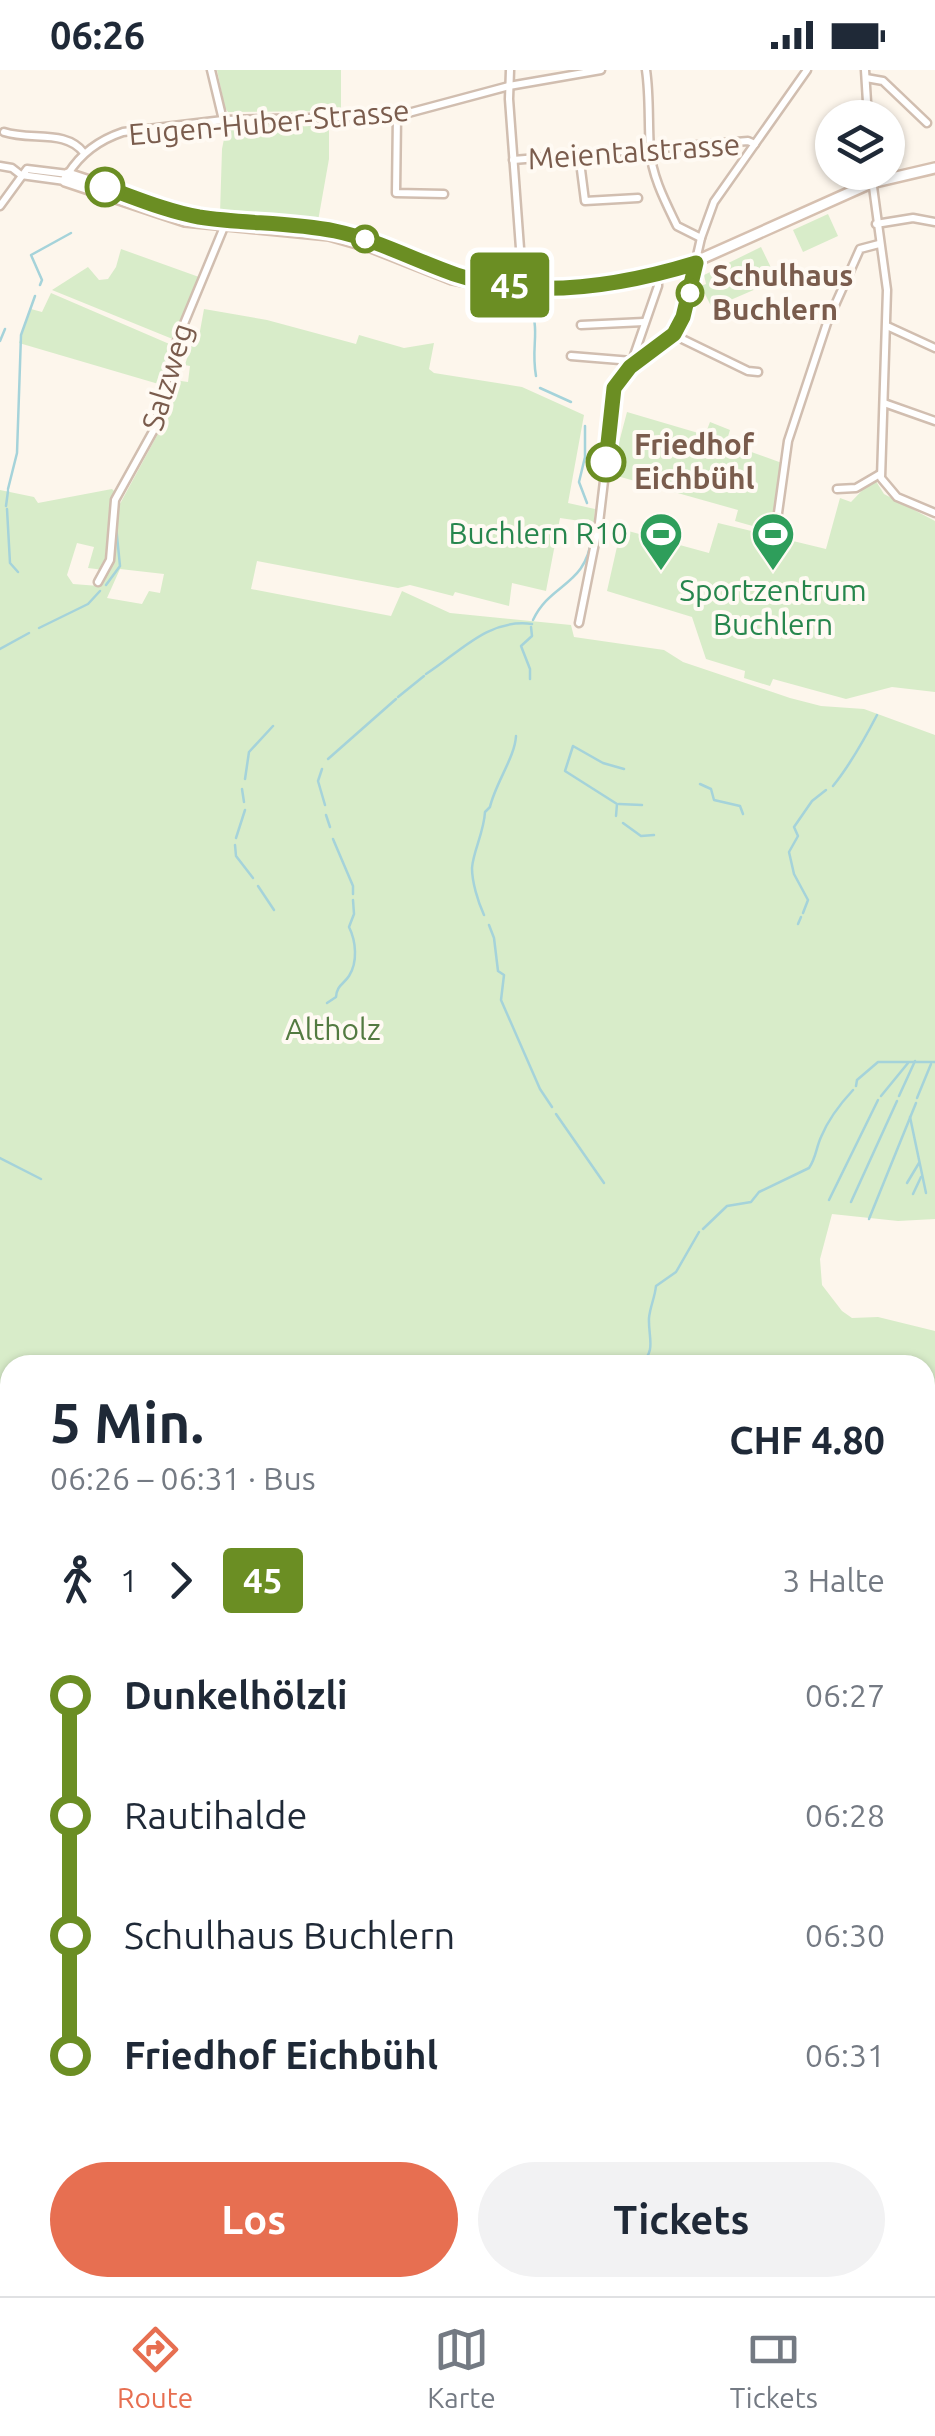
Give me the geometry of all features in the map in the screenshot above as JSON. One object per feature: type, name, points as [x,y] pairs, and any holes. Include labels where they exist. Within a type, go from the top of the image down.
[{"type":"street","points":[[211,70],[223,120]]},
{"type":"street","points":[[510,70],[522,289]]},
{"type":"street","name":"Eugen-Huber-Strasse","points":[[67,178],[84,153],[123,132],[223,120],[396,116],[509,86],[596,70]]},
{"type":"street","points":[[646,70],[655,173],[676,226],[701,239],[704,247],[717,254]]},
{"type":"street","points":[[579,624],[599,523],[612,398],[619,380],[634,362],[674,334],[683,317],[714,202],[806,70]]},
{"type":"street","points":[[867,100],[866,74],[883,81],[927,123]]},
{"type":"street","points":[[396,116],[396,193],[444,194]]},
{"type":"street","points":[[4,132],[66,138],[84,153]]},
{"type":"street","name":"Meientalstrasse","points":[[513,160],[748,141],[755,144]]},
{"type":"street","points":[[580,154],[586,201],[638,198]]},
{"type":"street","points":[[0,166],[14,168],[22,175],[67,178],[158,214],[330,235],[464,282],[513,291],[658,274],[696,263],[847,190]]},
{"type":"street","points":[[905,173],[935,168]]},
{"type":"street","points":[[0,206],[22,175]]},
{"type":"street","points":[[872,190],[886,281],[880,474],[897,497],[935,513]]},
{"type":"street","points":[[876,224],[913,218],[935,222]]},
{"type":"street","name":"Salzweg","points":[[98,582],[110,560],[114,500],[156,426],[176,344],[224,224]]},
{"type":"street","points":[[770,538],[778,514],[788,441],[827,323],[859,252],[864,246],[879,244]]},
{"type":"street","points":[[634,362],[658,286],[658,274]]},
{"type":"street","points":[[581,325],[644,322]]},
{"type":"street","points":[[887,326],[935,348]]},
{"type":"street","points":[[674,334],[748,371],[758,372]]},
{"type":"street","points":[[571,356],[634,362]]},
{"type":"street","points":[[884,403],[935,420]]},
{"type":"street","points":[[837,488],[856,488],[880,474]]},
{"type":"green space","points":[[217,70],[341,70],[341,111],[228,112]]},
{"type":"green space","points":[[227,124],[329,124],[329,159],[318,221],[220,214],[222,149]]},
{"type":"green space","points":[[828,214],[838,236],[803,252],[793,230]]},
{"type":"green space","points":[[761,247],[777,280],[712,308],[701,286],[706,284],[704,275]]},
{"type":"green space","points":[[121,249],[199,277],[175,340],[52,290],[88,267],[99,280],[108,279]]},
{"type":"green space","points":[[51,293],[174,346],[162,385],[19,343],[31,309],[42,312]]},
{"type":"green space","name":"Altholz","points":[[204,309],[267,320],[356,344],[359,335],[404,348],[434,343],[429,369],[434,373],[522,387],[584,415],[568,503],[595,509],[594,523],[560,518],[546,591],[512,583],[509,606],[455,592],[453,596],[410,585],[398,588],[257,561],[251,589],[391,616],[402,591],[450,613],[571,625],[574,637],[664,650],[683,662],[790,698],[821,706],[864,709],[935,735],[935,1219],[898,1221],[832,1214],[820,1259],[822,1285],[842,1311],[852,1318],[878,1317],[935,1331],[935,1355],[0,1355],[0,490],[34,497],[38,503],[112,489],[116,493],[110,508],[104,570],[88,568],[94,547],[77,543],[67,575],[73,584],[99,586],[113,563],[115,513],[167,417],[174,380],[188,382],[190,366],[185,365],[195,331],[200,331]],"holes":[[[120,569],[164,574],[160,593],[149,591],[142,604],[107,598]]]},
{"type":"green space","points":[[627,412],[705,435],[710,422],[730,430],[726,443],[782,463],[770,531],[735,521],[738,510],[610,474],[612,454],[616,454]]},
{"type":"green space","name":"Sportzentrum Buchlern","points":[[874,478],[884,494],[935,521],[935,692],[892,687],[846,699],[773,679],[770,686],[744,678],[745,671],[706,659],[692,617],[607,591],[621,529],[709,553],[718,523],[826,549],[840,498],[851,502]]},
{"type":"waterway","points":[[40,285],[42,280],[31,255],[71,233]]},
{"type":"waterway","points":[[8,489],[17,453],[21,335],[35,296]]},
{"type":"waterway","points":[[526,298],[535,328],[536,376]]},
{"type":"waterway","points":[[0,341],[5,329]]},
{"type":"waterway","points":[[540,388],[571,402]]},
{"type":"waterway","points":[[585,426],[585,457],[579,482],[587,503]]},
{"type":"waterway","points":[[6,506],[8,491]]},
{"type":"waterway","points":[[7,509],[10,563],[18,572]]},
{"type":"waterway","points":[[106,585],[120,566],[116,526]]},
{"type":"waterway","points":[[533,620],[583,565],[592,536]]},
{"type":"waterway","points":[[39,628],[88,604],[100,591]]},
{"type":"waterway","points":[[426,674],[488,632],[502,626],[532,624]]},
{"type":"waterway","points":[[530,679],[521,646],[532,636],[531,627]]},
{"type":"waterway","points":[[0,649],[29,633]]},
{"type":"waterway","points":[[398,697],[424,676]]},
{"type":"waterway","points":[[328,759],[396,699]]},
{"type":"waterway","points":[[833,786],[877,715]]},
{"type":"waterway","points":[[245,779],[249,752],[273,726]]},
{"type":"waterway","points":[[484,915],[474,886],[473,862],[485,812],[509,762],[516,736]]},
{"type":"waterway","points":[[616,816],[617,804],[565,771],[573,746],[603,763],[624,769]]},
{"type":"waterway","points":[[322,769],[318,781],[325,805]]},
{"type":"waterway","points":[[700,784],[711,789],[714,800],[740,806],[743,814]]},
{"type":"waterway","points":[[242,789],[244,802]]},
{"type":"waterway","points":[[803,913],[808,900],[794,874],[789,852],[798,836],[794,827],[812,801],[826,790]]},
{"type":"waterway","points":[[619,804],[642,805]]},
{"type":"waterway","points":[[236,838],[245,810]]},
{"type":"waterway","points":[[326,815],[330,827]]},
{"type":"waterway","points":[[623,823],[641,836],[654,835]]},
{"type":"waterway","points":[[333,839],[353,894]]},
{"type":"waterway","points":[[235,845],[236,856],[253,878]]},
{"type":"waterway","points":[[258,886],[274,910]]},
{"type":"waterway","points":[[327,1003],[336,997],[354,964],[349,927],[354,914],[353,900]]},
{"type":"waterway","points":[[798,924],[801,917]]},
{"type":"waterway","points":[[489,925],[498,971],[504,975],[501,1000],[540,1089],[552,1107]]},
{"type":"waterway","points":[[899,1096],[915,1061]]},
{"type":"waterway","points":[[856,1086],[857,1080],[878,1062],[935,1062]]},
{"type":"waterway","points":[[881,1096],[908,1063]]},
{"type":"waterway","points":[[917,1098],[931,1064]]},
{"type":"waterway","points":[[703,1229],[727,1206],[751,1202],[759,1192],[809,1168],[827,1124],[853,1090]]},
{"type":"waterway","points":[[829,1200],[878,1100]]},
{"type":"waterway","points":[[851,1202],[897,1101]]},
{"type":"waterway","points":[[869,1219],[916,1103]]},
{"type":"waterway","points":[[556,1114],[604,1183]]},
{"type":"waterway","points":[[910,1117],[926,1193]]},
{"type":"waterway","points":[[0,1158],[41,1179]]},
{"type":"waterway","points":[[907,1183],[919,1163]]},
{"type":"waterway","points":[[913,1194],[921,1177]]},
{"type":"waterway","points":[[648,1355],[649,1318],[656,1286],[676,1272],[699,1232]]},
{"type":"bus line","name":"45","points":[[105,187],[195,216],[337,232],[388,247],[463,277],[522,289],[610,282],[696,263],[690,295],[674,334],[630,367],[614,388],[606,462]]},
{"type":"place","name":"Schulhaus Buchlern","points":[[690,293]]},
{"type":"place","name":"Friedhof Eichbühl","points":[[606,462]]},
{"type":"place","name":"Buchlern R10","points":[[661,572]]},
{"type":"place","name":"Sportzentrum Buchlern","points":[[773,572]]}]
